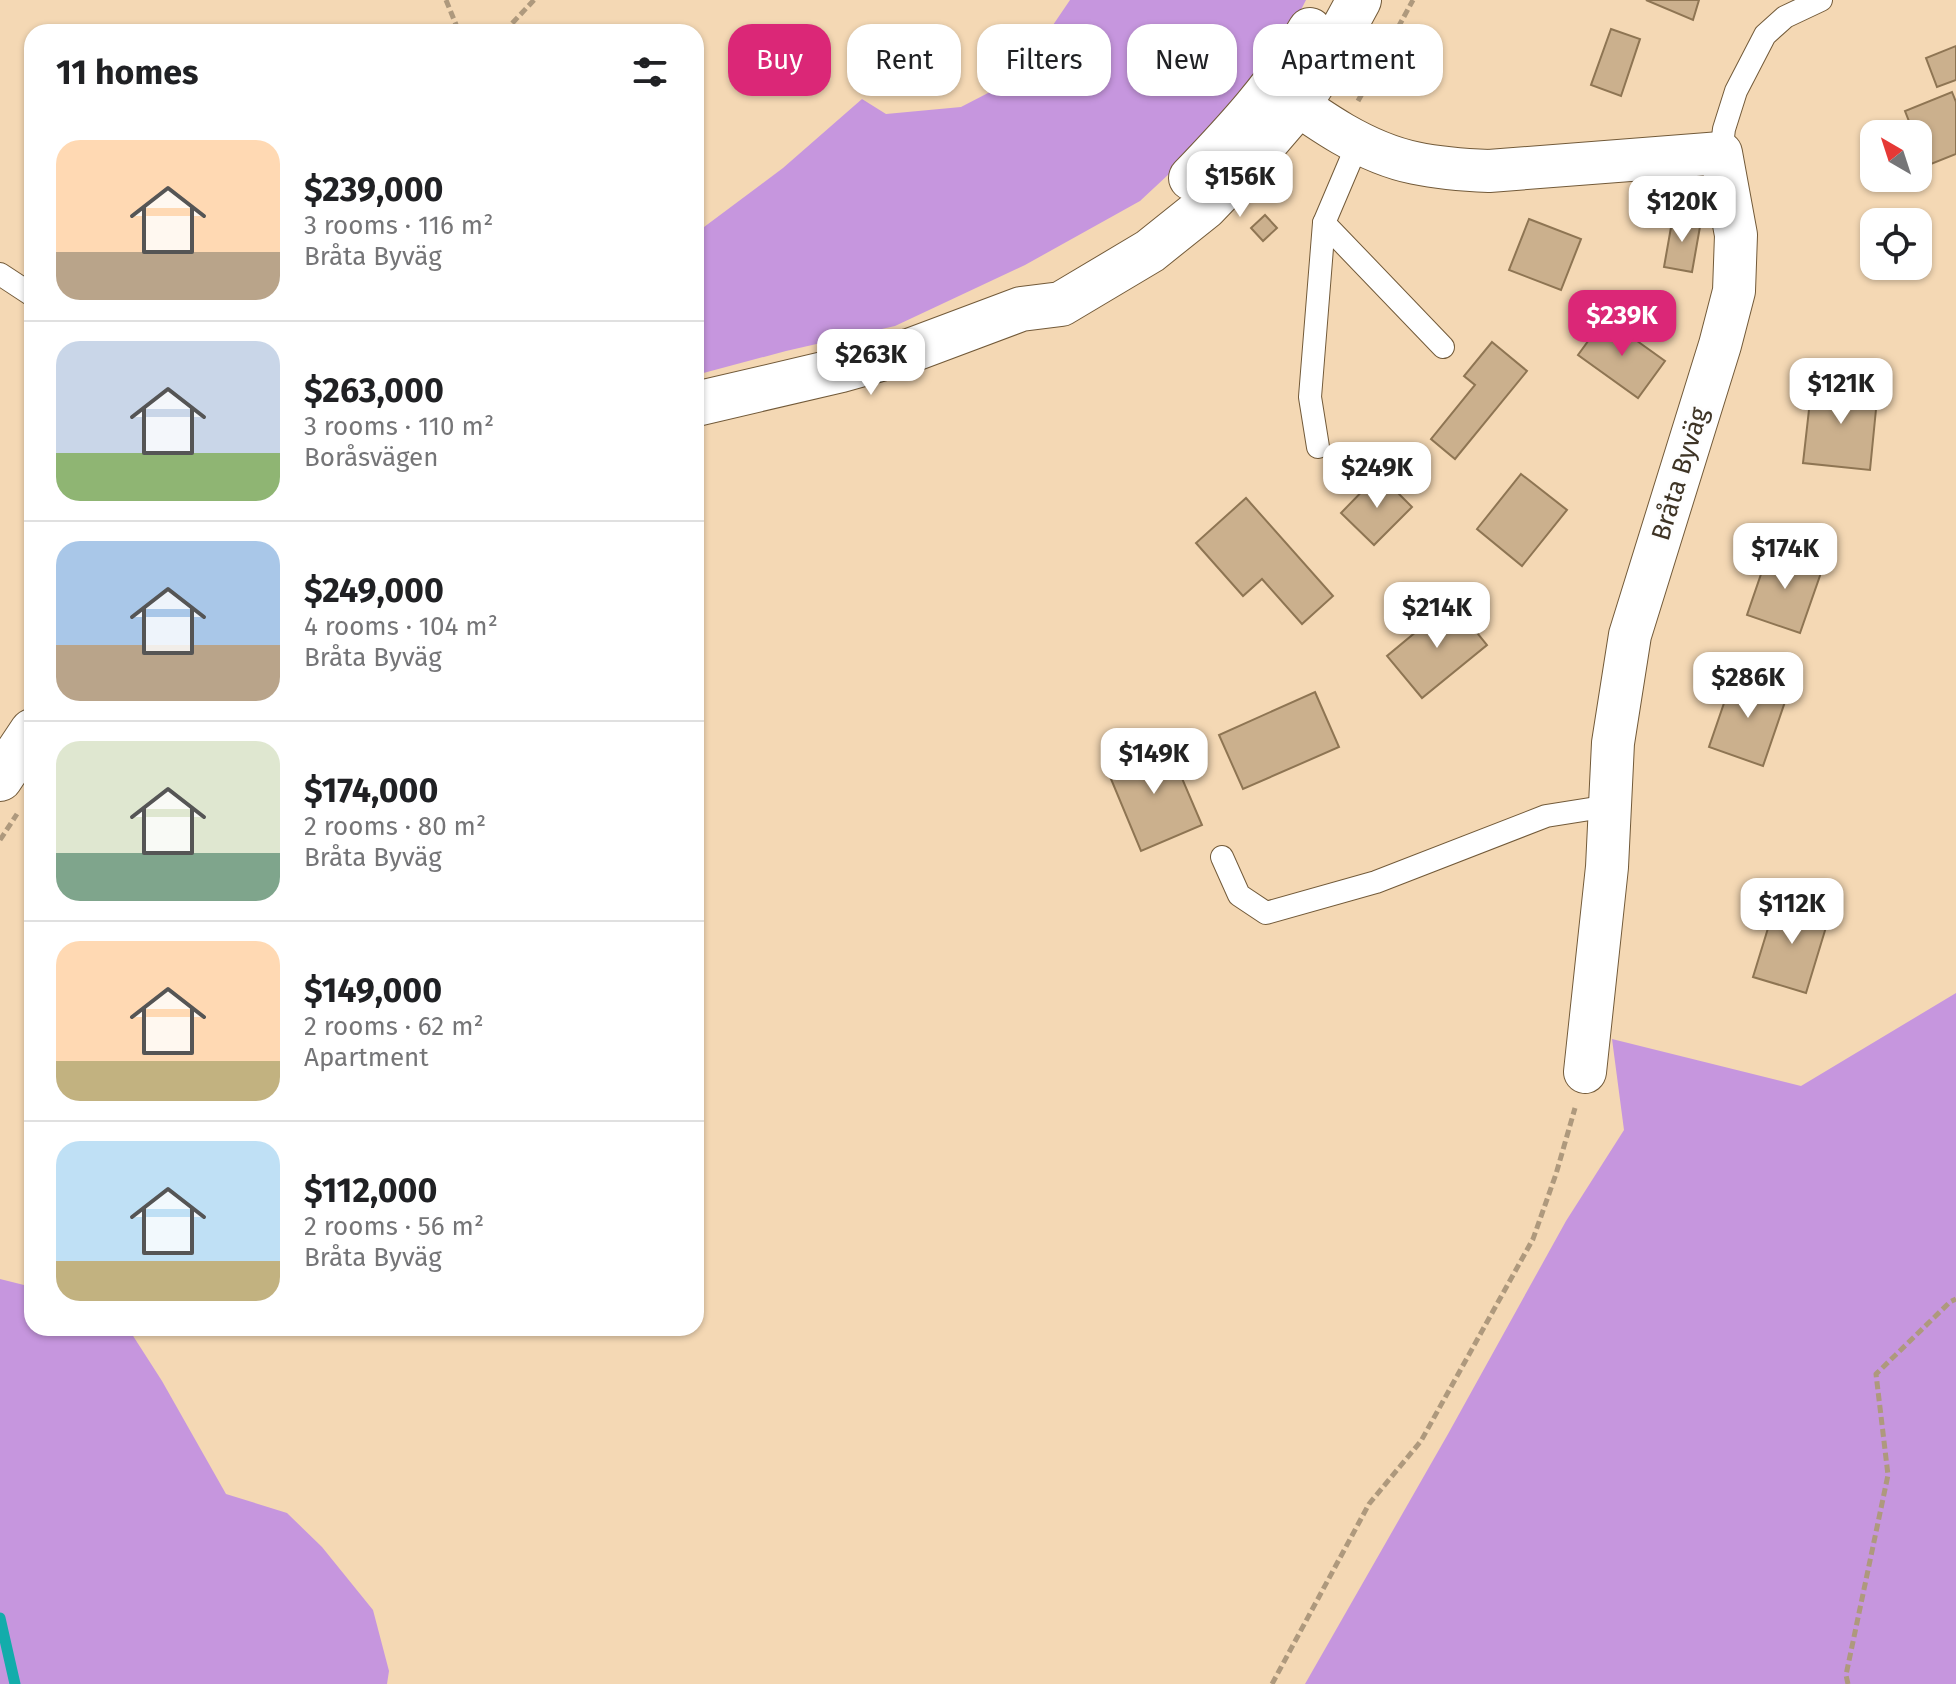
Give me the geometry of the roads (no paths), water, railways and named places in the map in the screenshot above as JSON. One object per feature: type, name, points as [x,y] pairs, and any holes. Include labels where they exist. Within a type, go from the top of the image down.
[{"type":"street","points":[[1314,24],[1327,0]]},
{"type":"street","points":[[1346,24],[1359,0]]},
{"type":"street","points":[[704,402],[909,351],[1021,309],[1053,281],[1109,245],[1184,186],[1230,137],[1286,96],[1349,137],[1413,163],[1451,169],[1489,171],[1721,153]]},
{"type":"street","name":"Bråta Byväg","points":[[1585,1072],[1607,867],[1613,743],[1630,635],[1734,291],[1736,235],[1721,153]]},
{"type":"street","points":[[0,779],[24,743]]},
{"type":"lane","points":[[1721,153],[1724,129],[1736,91],[1765,35],[1785,17],[1821,0]]},
{"type":"lane","points":[[1318,447],[1310,397],[1324,223],[1349,137]]},
{"type":"lane","points":[[1324,223],[1443,347]]},
{"type":"lane","points":[[0,274],[24,290]]},
{"type":"lane","points":[[1222,857],[1239,895],[1266,913],[1376,882],[1546,816],[1609,806]]},
{"type":"waterway","points":[[0,1618],[15,1684]]}]
